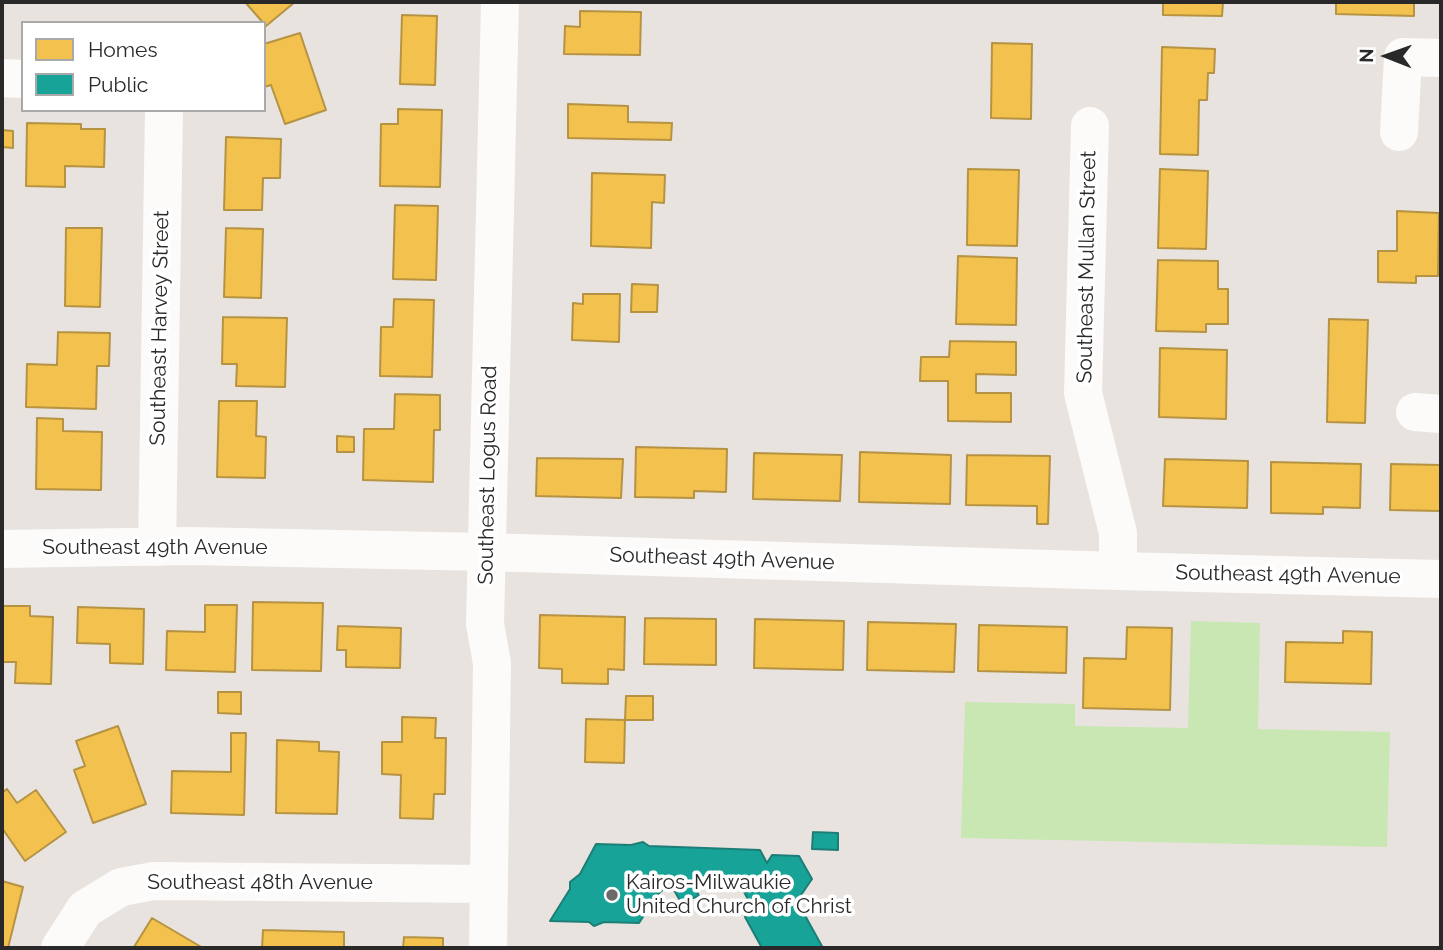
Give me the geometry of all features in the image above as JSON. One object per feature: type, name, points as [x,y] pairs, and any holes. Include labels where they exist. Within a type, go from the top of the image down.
[{"type":"street","name":"Southeast Logus Road","points":[[488,948],[492,663],[485,624],[500,2]]},
{"type":"street","points":[[1399,132],[1403,57],[1441,58]]},
{"type":"street","points":[[2,78],[21,79]]},
{"type":"street","name":"Southeast Harvey Street","points":[[157,547],[164,112]]},
{"type":"street","name":"Southeast Mullan Street","points":[[1090,126],[1083,393],[1118,533],[1118,571]]},
{"type":"street","name":"Southeast 49th Avenue","points":[[2,549],[157,547],[486,552],[1441,579]]},
{"type":"street","name":"Southeast 48th Avenue","points":[[60,948],[85,909],[121,887],[155,881],[489,884]]},
{"type":"green space","points":[[1191,621],[1260,623],[1258,729],[1390,732],[1387,847],[961,838],[965,702],[1075,704],[1075,726],[1188,728]]},
{"type":"building: Homes","points":[[245,2],[295,2],[266,26],[266,21],[262,21]]},
{"type":"building: Homes","points":[[1163,2],[1223,2],[1222,16],[1163,15]]},
{"type":"building: Homes","points":[[1336,2],[1414,2],[1414,16],[1336,14]]},
{"type":"building: Homes","points":[[580,11],[641,12],[640,55],[564,54],[565,26],[580,27]]},
{"type":"building: Homes","points":[[402,15],[437,16],[435,85],[400,84]]},
{"type":"building: Homes","points":[[300,33],[326,110],[285,124],[271,85],[266,86],[266,43]]},
{"type":"building: Homes","points":[[992,43],[1032,44],[1031,119],[991,118]]},
{"type":"building: Homes","points":[[1162,47],[1215,49],[1214,73],[1208,73],[1207,100],[1199,100],[1198,155],[1160,154]]},
{"type":"building: Homes","points":[[568,104],[628,106],[628,122],[672,123],[671,140],[568,138]]},
{"type":"building: Homes","points":[[398,109],[442,110],[440,187],[380,186],[381,124],[398,124]]},
{"type":"building: Homes","points":[[27,123],[81,124],[81,129],[105,129],[104,167],[65,166],[65,187],[26,186]]},
{"type":"building: Homes","points":[[2,130],[13,131],[13,148],[2,147]]},
{"type":"building: Homes","points":[[226,137],[281,139],[280,178],[263,178],[262,210],[224,210]]},
{"type":"building: Homes","points":[[968,169],[1019,170],[1017,246],[967,245]]},
{"type":"building: Homes","points":[[1160,169],[1208,171],[1206,249],[1158,248]]},
{"type":"building: Homes","points":[[592,173],[665,175],[664,203],[652,202],[651,248],[591,246]]},
{"type":"building: Homes","points":[[395,205],[438,206],[436,280],[393,279]]},
{"type":"building: Homes","points":[[1397,211],[1439,213],[1438,276],[1416,276],[1416,283],[1378,282],[1378,251],[1397,251]]},
{"type":"building: Homes","points":[[66,228],[102,228],[100,307],[65,306]]},
{"type":"building: Homes","points":[[226,228],[263,229],[261,298],[224,297]]},
{"type":"building: Homes","points":[[958,256],[1017,258],[1016,325],[956,324]]},
{"type":"building: Homes","points":[[1158,260],[1218,261],[1218,289],[1228,289],[1228,324],[1206,324],[1206,332],[1156,331]]},
{"type":"building: Homes","points":[[632,284],[658,285],[657,312],[631,312]]},
{"type":"building: Homes","points":[[583,294],[620,294],[619,342],[572,340],[573,303],[583,304]]},
{"type":"building: Homes","points":[[394,299],[434,300],[432,377],[380,376],[381,327],[393,327]]},
{"type":"building: Homes","points":[[223,317],[287,318],[285,387],[236,386],[237,364],[222,364]]},
{"type":"building: Homes","points":[[1329,319],[1368,320],[1365,423],[1327,422]]},
{"type":"building: Homes","points":[[58,332],[110,333],[109,366],[97,366],[96,409],[26,407],[27,364],[57,365]]},
{"type":"building: Homes","points":[[950,341],[1016,342],[1016,375],[976,374],[976,393],[1011,393],[1011,422],[948,421],[948,381],[920,381],[921,357],[949,357]]},
{"type":"building: Homes","points":[[1160,348],[1227,350],[1226,419],[1159,417]]},
{"type":"building: Homes","points":[[395,394],[440,395],[440,430],[434,430],[433,482],[363,480],[364,429],[394,429]]},
{"type":"building: Homes","points":[[219,401],[257,401],[256,436],[266,437],[265,478],[217,477]]},
{"type":"building: Homes","points":[[37,418],[63,419],[63,431],[102,432],[101,490],[36,489]]},
{"type":"building: Homes","points":[[337,436],[354,437],[354,452],[337,452]]},
{"type":"building: Homes","points":[[636,447],[727,449],[726,492],[694,491],[694,498],[635,497]]},
{"type":"building: Homes","points":[[860,452],[951,455],[950,504],[859,502]]},
{"type":"building: Homes","points":[[754,453],[842,455],[840,501],[753,499]]},
{"type":"building: Homes","points":[[967,455],[1050,456],[1048,524],[1037,524],[1037,506],[966,505]]},
{"type":"building: Homes","points":[[537,458],[623,459],[621,498],[536,496]]},
{"type":"building: Homes","points":[[1165,459],[1248,461],[1247,508],[1163,506]]},
{"type":"building: Homes","points":[[1271,462],[1361,464],[1360,508],[1323,507],[1323,514],[1271,513]]},
{"type":"building: Homes","points":[[1391,464],[1441,465],[1441,511],[1390,510]]},
{"type":"building: Homes","points":[[253,602],[323,603],[321,671],[252,670]]},
{"type":"building: Homes","points":[[205,605],[237,605],[235,672],[166,670],[167,631],[205,632]]},
{"type":"building: Homes","points":[[2,606],[30,606],[30,616],[53,617],[51,684],[15,683],[16,662],[2,662]]},
{"type":"building: Homes","points":[[78,607],[144,609],[143,664],[110,663],[110,644],[77,643]]},
{"type":"building: Homes","points":[[540,615],[625,617],[624,670],[608,669],[608,684],[562,683],[562,669],[539,668]]},
{"type":"building: Homes","points":[[645,618],[716,619],[716,665],[644,664]]},
{"type":"building: Homes","points":[[755,619],[844,621],[843,670],[754,668]]},
{"type":"building: Homes","points":[[868,622],[956,624],[954,672],[867,670]]},
{"type":"building: Homes","points":[[979,625],[1067,627],[1066,673],[978,671]]},
{"type":"building: Homes","points":[[338,626],[401,628],[400,668],[346,667],[346,650],[337,650]]},
{"type":"building: Homes","points":[[1127,627],[1172,628],[1170,710],[1083,708],[1084,658],[1126,659]]},
{"type":"building: Homes","points":[[1343,631],[1372,632],[1371,684],[1285,682],[1286,642],[1343,643]]},
{"type":"building: Homes","points":[[218,692],[241,692],[241,714],[218,713]]},
{"type":"building: Homes","points":[[626,696],[653,696],[653,720],[625,720]]},
{"type":"building: Homes","points":[[402,717],[436,718],[435,738],[446,738],[445,794],[434,794],[433,819],[400,818],[401,775],[382,774],[382,742],[402,742]]},
{"type":"building: Homes","points":[[586,719],[625,720],[624,763],[585,762]]},
{"type":"building: Homes","points":[[118,726],[146,804],[93,823],[74,770],[85,766],[76,741]]},
{"type":"building: Homes","points":[[231,733],[246,733],[244,815],[171,813],[172,771],[231,772]]},
{"type":"building: Homes","points":[[277,740],[319,742],[319,751],[339,752],[337,814],[276,813]]},
{"type":"building: Homes","points":[[7,789],[17,803],[36,790],[66,832],[25,861],[2,828],[2,793]]},
{"type":"building: Homes","points":[[2,881],[23,887],[8,948],[2,948]]},
{"type":"building: Homes","points":[[152,918],[203,948],[134,947]]},
{"type":"building: Homes","points":[[263,930],[344,932],[344,948],[262,948]]},
{"type":"building: Homes","points":[[404,937],[443,938],[443,948],[403,948]]},
{"type":"building: Public","points":[[813,832],[838,833],[838,850],[812,849]]},
{"type":"building: Public","name":"Kairos-Milwaukie United Church of Christ","points":[[643,842],[649,846],[760,850],[767,863],[772,855],[799,856],[812,879],[797,901],[823,948],[762,948],[745,917],[752,907],[742,888],[695,887],[699,896],[681,902],[666,877],[667,886],[658,894],[639,923],[604,922],[594,926],[589,922],[550,921],[570,889],[570,882],[580,874],[596,844],[631,845]]},
{"type":"place","name":"Kairos-Milwaukie United Church of Christ","points":[[612,895]]}]
